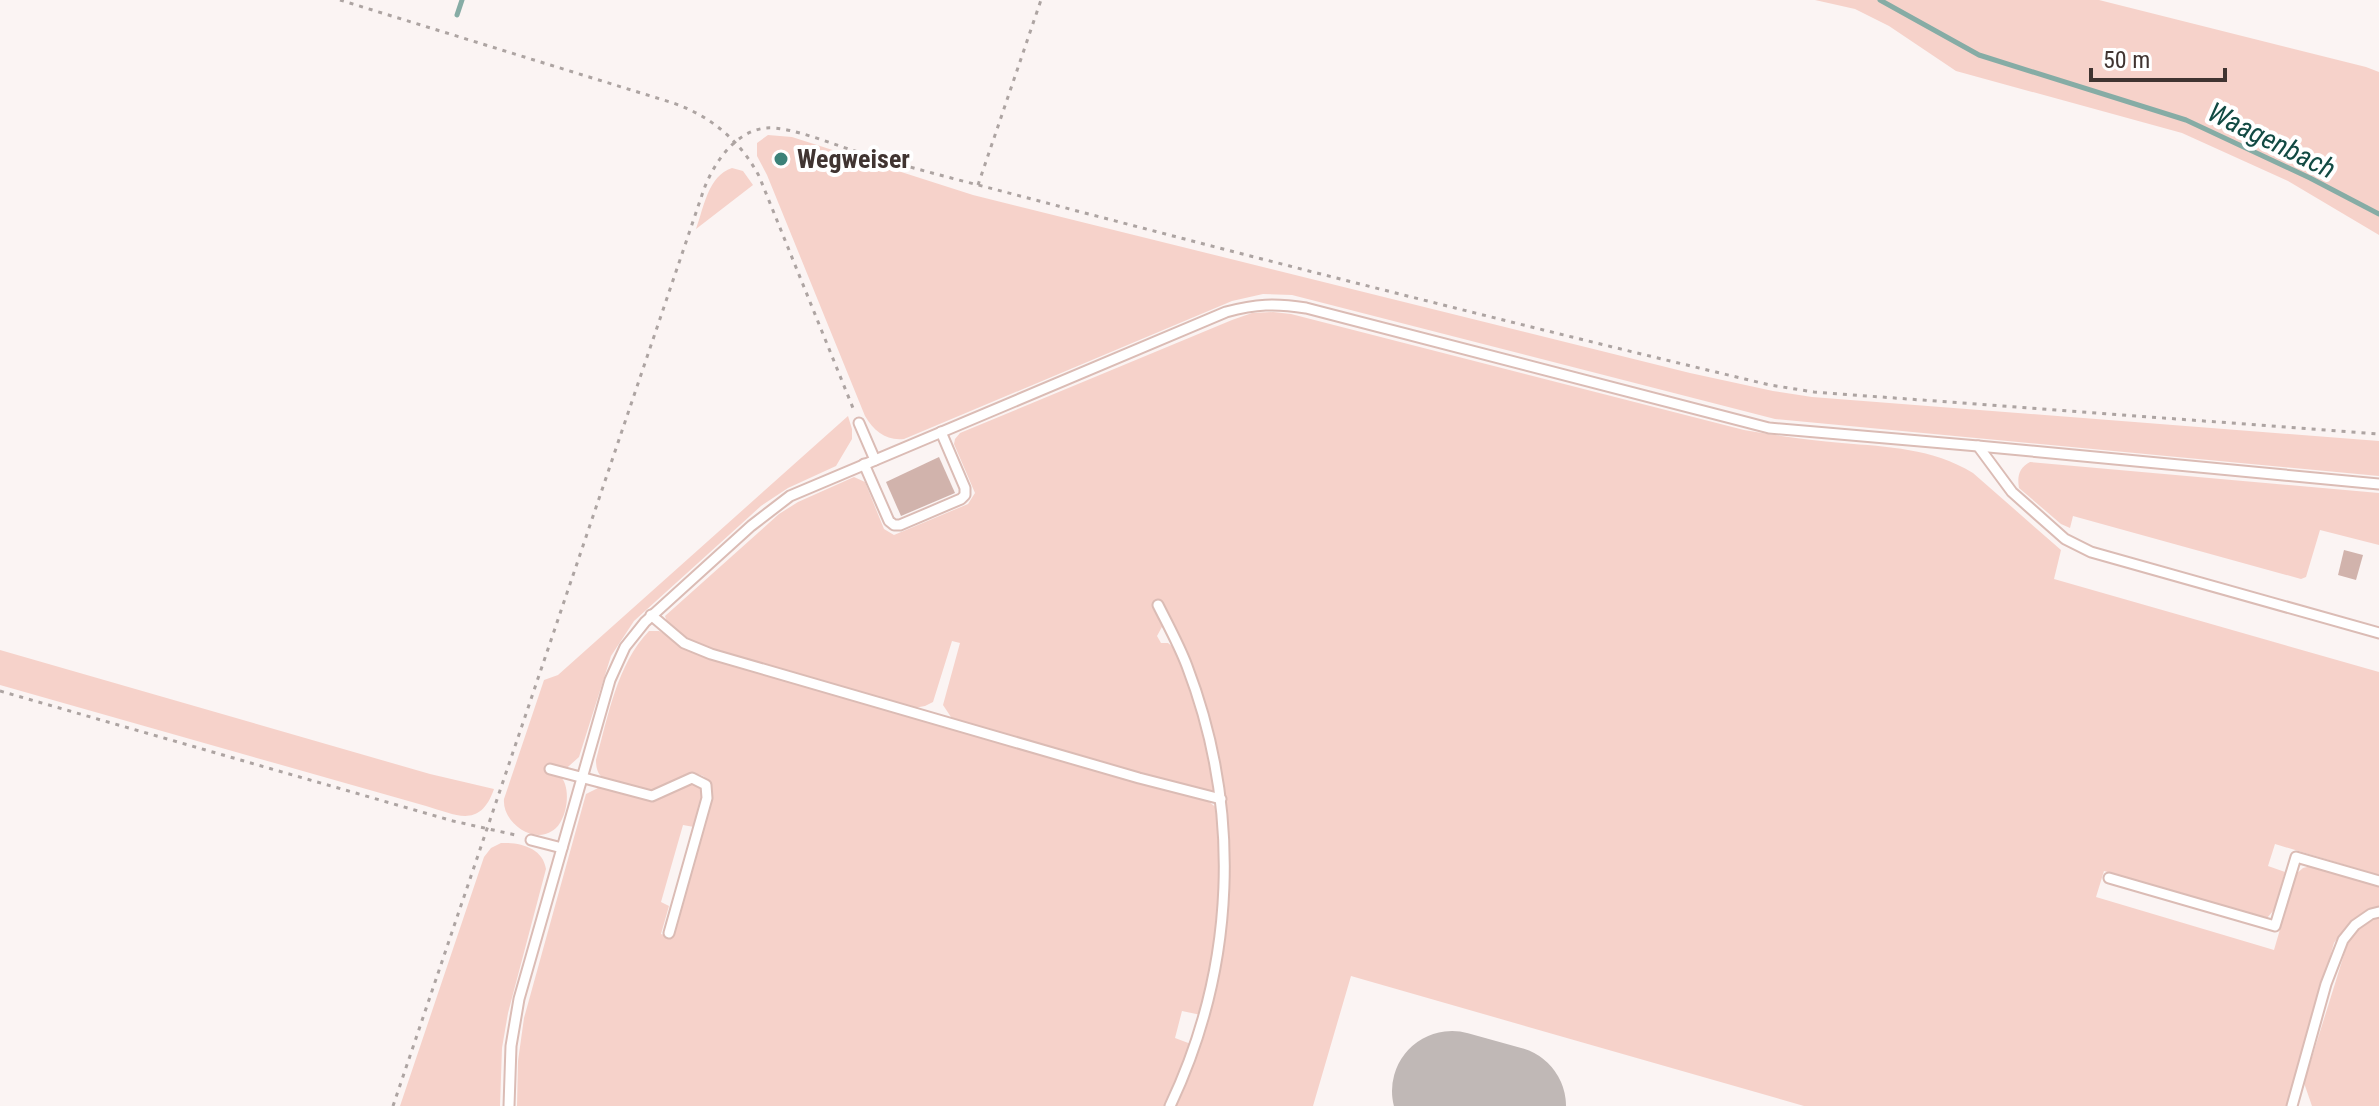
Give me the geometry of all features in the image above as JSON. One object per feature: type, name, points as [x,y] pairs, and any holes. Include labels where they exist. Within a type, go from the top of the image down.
[{"type":"lane","points":[[509,1106],[510,1060],[516,1015],[582,777],[617,662],[634,634],[651,615],[782,501],[1226,312],[1251,305],[1279,303],[1306,308],[1769,428],[2379,484]]},
{"type":"lane","points":[[859,423],[875,460]]},
{"type":"lane","points":[[864,464],[892,525],[898,526],[965,495],[965,488],[941,432]]},
{"type":"lane","points":[[1978,446],[2012,492],[2065,539],[2091,552],[2379,633]]},
{"type":"lane","points":[[1158,605],[1181,651],[1212,747],[1221,799],[1225,876],[1218,958],[1202,1028],[1170,1106]]},
{"type":"lane","points":[[651,615],[684,643],[711,654],[1221,799]]},
{"type":"lane","points":[[550,769],[652,796],[690,778],[697,778],[706,785],[707,798],[669,933]]},
{"type":"lane","points":[[531,840],[562,848]]},
{"type":"lane","points":[[2109,878],[2275,926],[2296,857],[2379,881]]},
{"type":"lane","points":[[2292,1106],[2326,984],[2343,940],[2355,925],[2379,912]]},
{"type":"path","points":[[340,0],[688,107],[710,120],[735,141],[759,176],[859,423]]},
{"type":"path","points":[[978,185],[1041,0]]},
{"type":"path","points":[[393,1106],[704,189],[713,169],[735,141],[760,129],[783,129],[978,185],[1294,268],[1770,385],[1814,392],[2379,434]]},
{"type":"path","points":[[0,691],[453,821],[531,840]]},
{"type":"shaded area","points":[[1815,0],[2099,0],[2379,72],[2379,235],[2288,181],[2182,133],[1956,71],[1889,26],[1855,9]]},
{"type":"shaded area","points":[[768,135],[792,137],[973,195],[1773,391],[1812,397],[2379,441],[2379,476],[1775,419],[1292,295],[1263,294],[1232,301],[904,439],[886,437],[865,416],[757,156],[757,143]]},
{"type":"shaded area","points":[[732,168],[743,171],[753,185],[696,229],[712,185]]},
{"type":"shaded area","points":[[1252,313],[1291,314],[1744,430],[1893,448],[1942,458],[1973,473],[2061,550],[2054,579],[2379,672],[2379,875],[2275,844],[2268,866],[2285,872],[2274,910],[2267,918],[2104,871],[2096,897],[2274,950],[2296,874],[2303,868],[2311,866],[2379,887],[2379,906],[2353,920],[2334,943],[2287,1106],[1804,1106],[1351,976],[1313,1106],[1173,1106],[1213,997],[1227,920],[1229,878],[1224,793],[1207,713],[1191,671],[1163,625],[1157,636],[1161,643],[1168,643],[1176,652],[1184,668],[1209,758],[1213,793],[953,720],[943,705],[960,643],[952,641],[933,702],[914,708],[708,649],[677,633],[665,616],[779,514],[798,502],[854,477],[865,482],[884,529],[894,535],[968,504],[975,493],[954,444],[960,433],[1232,320]]},
{"type":"shaded area","points":[[848,416],[852,439],[836,466],[788,488],[761,506],[634,621],[611,656],[579,757],[559,775],[567,795],[564,813],[557,827],[536,835],[513,823],[504,799],[544,680],[558,675]]},
{"type":"shaded area","points":[[2030,462],[2379,493],[2379,545],[2320,530],[2306,577],[2301,579],[2073,516],[2070,528],[2061,524],[2019,488],[2020,473]]},
{"type":"shaded area","points":[[649,631],[659,631],[701,655],[1208,801],[1218,809],[1221,856],[1218,928],[1201,1015],[1182,1011],[1175,1038],[1191,1044],[1166,1106],[517,1106],[518,1061],[524,1018],[586,794],[600,787],[654,801],[692,782],[703,788],[694,827],[683,825],[661,902],[669,906],[661,934],[672,937],[711,800],[710,786],[706,778],[699,775],[653,790],[612,782],[598,771],[596,760],[621,675]]},
{"type":"shaded area","points":[[0,650],[430,774],[494,789],[482,810],[475,814],[448,813],[0,685]]},
{"type":"shaded area","points":[[501,843],[530,848],[540,856],[546,869],[508,1013],[502,1048],[500,1106],[400,1106],[484,857],[491,848]]},
{"type":"shaded area","points":[[2379,916],[2379,1106],[2312,1106],[2304,1083],[2347,945],[2356,931]]},
{"type":"building","points":[[939,457],[955,493],[901,516],[886,482]]},
{"type":"building","points":[[2344,550],[2363,555],[2356,580],[2338,575]]},
{"type":"waterway","points":[[457,15],[462,0]]},
{"type":"waterway","name":"Waagenbach","points":[[1880,0],[1979,55],[2186,120],[2379,214]]},
{"type":"runway","points":[[1452,1091],[1506,1106]]},
{"type":"place","name":"Wegweiser","points":[[781,159]]}]
